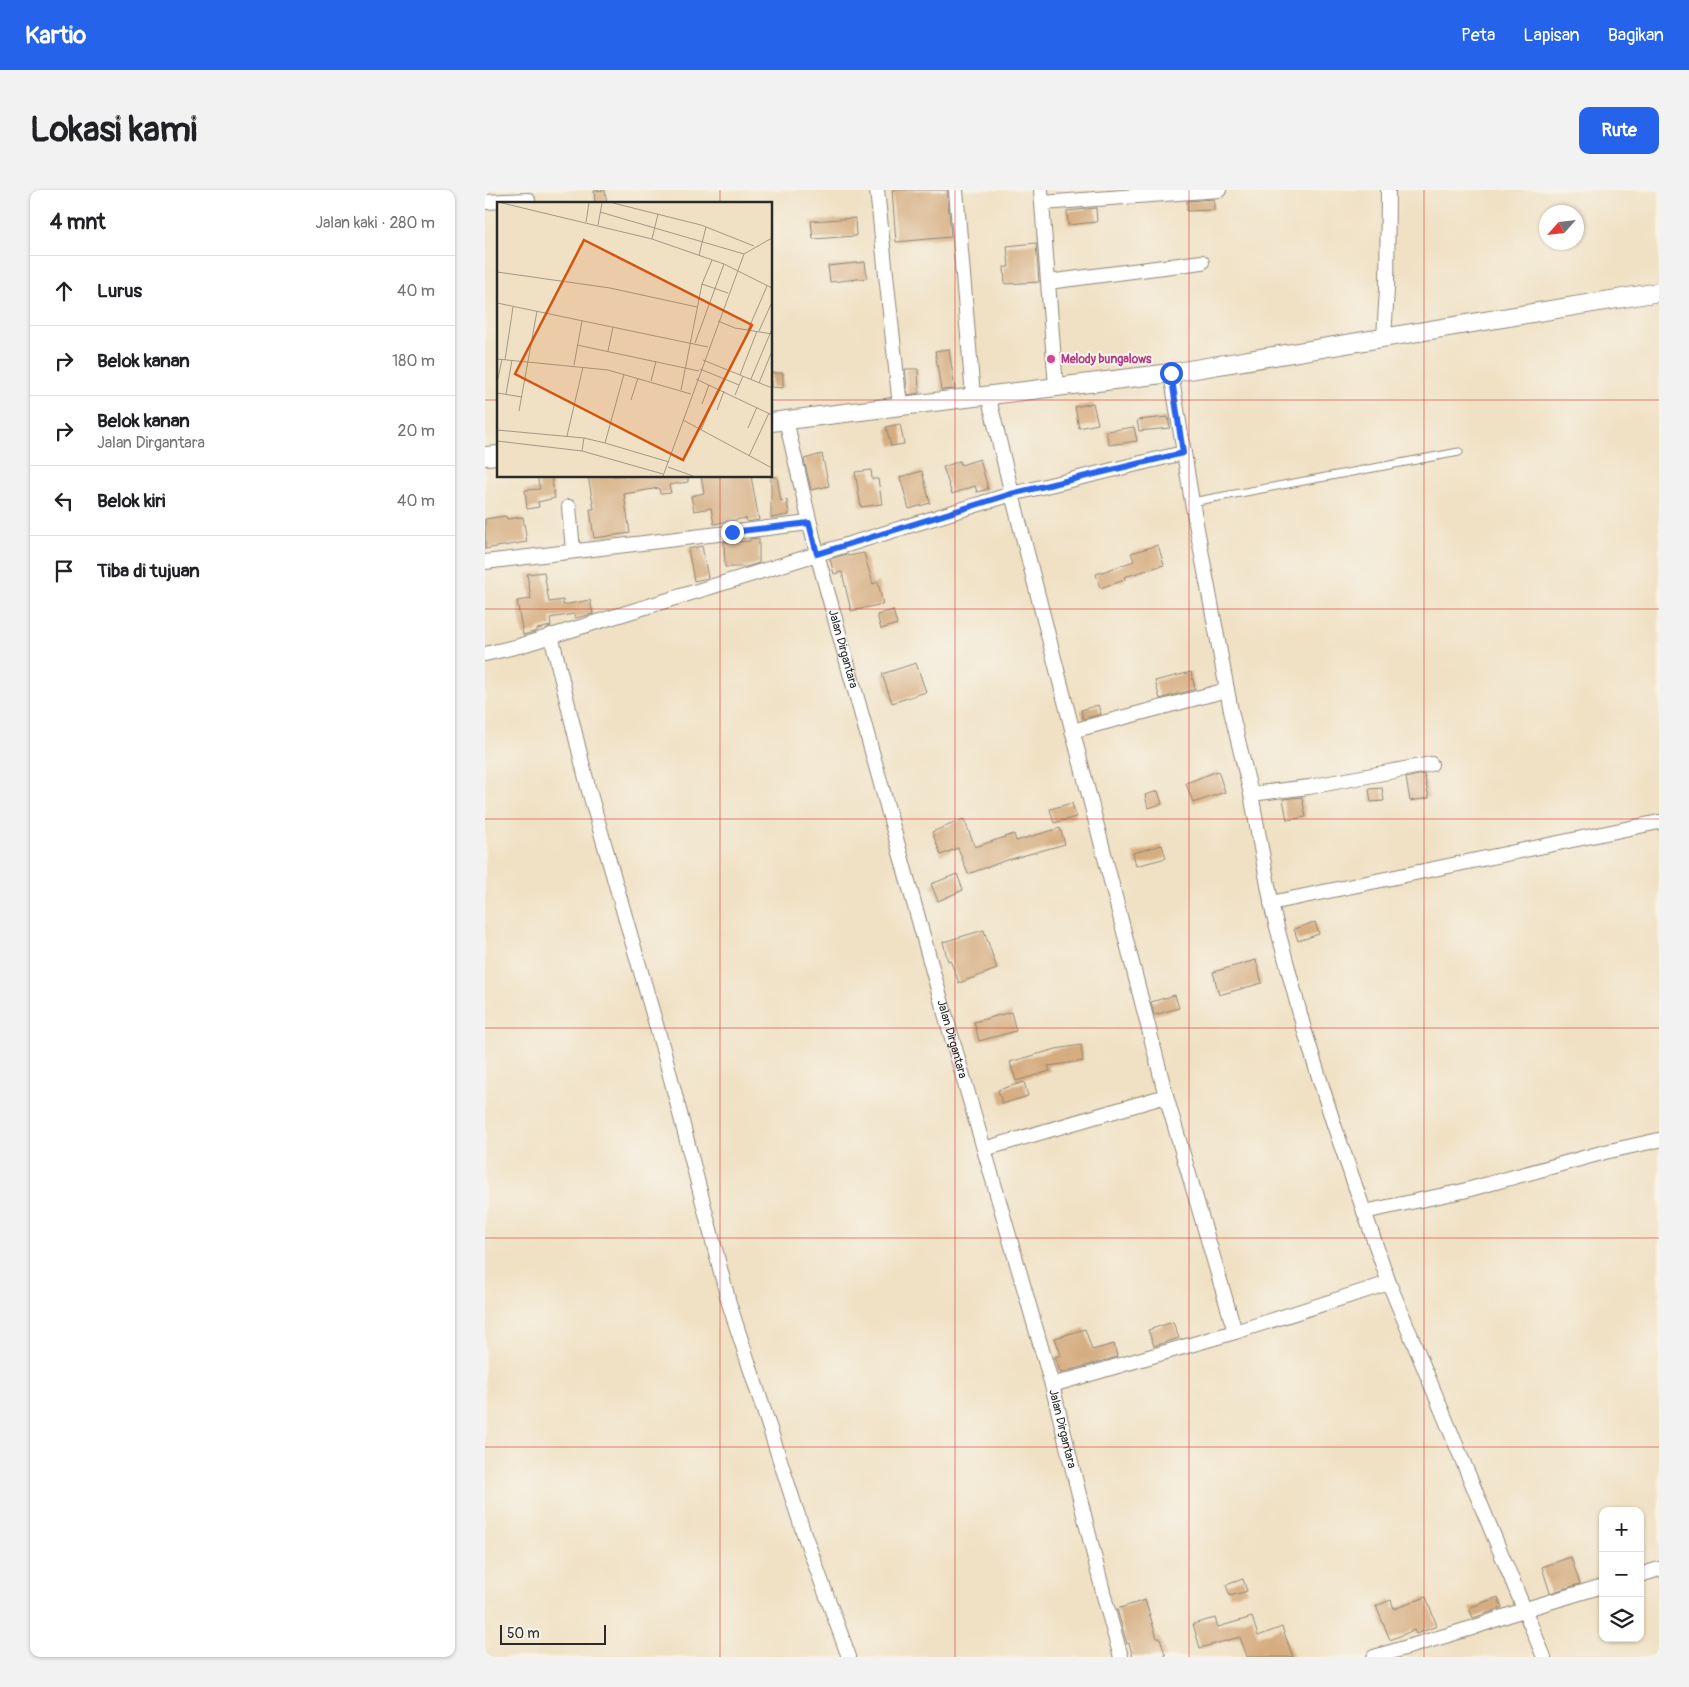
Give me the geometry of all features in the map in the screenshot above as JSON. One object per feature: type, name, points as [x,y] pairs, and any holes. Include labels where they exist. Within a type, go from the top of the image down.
[{"type":"street","points":[[877,190],[900,406]]},
{"type":"street","points":[[956,190],[981,395],[1011,494],[1166,1096],[1235,1332]]},
{"type":"street","points":[[1056,387],[1042,196],[1219,190]]},
{"type":"street","points":[[1384,337],[1387,289],[1388,190]]},
{"type":"street","points":[[485,202],[527,198]]},
{"type":"street","points":[[1048,282],[1202,262]]},
{"type":"street","points":[[779,421],[1171,373],[1659,292]]},
{"type":"street","points":[[1171,373],[1183,453],[1227,690],[1251,794],[1271,903],[1307,1039],[1334,1125],[1389,1283],[1544,1657]]},
{"type":"street","name":"Jalan Dirgantara","points":[[779,421],[1052,1385],[1121,1657]]},
{"type":"street","points":[[485,654],[1011,494],[1183,453]]},
{"type":"street","points":[[569,507],[573,550]]},
{"type":"street","points":[[485,562],[809,523]]},
{"type":"street","points":[[551,635],[589,787],[665,1056],[729,1303],[803,1531],[849,1657]]},
{"type":"street","points":[[1072,731],[1227,690]]},
{"type":"street","points":[[1251,794],[1309,787],[1431,764]]},
{"type":"street","points":[[1271,903],[1659,822]]},
{"type":"street","points":[[984,1149],[1166,1096]]},
{"type":"street","points":[[1365,1212],[1463,1191],[1605,1152],[1659,1140]]},
{"type":"street","points":[[1052,1385],[1235,1332],[1389,1283]]},
{"type":"street","points":[[1644,1574],[1659,1569]]},
{"type":"street","points":[[1374,1657],[1599,1587]]},
{"type":"lane","points":[[1192,502],[1459,452]]},
{"type":"building","points":[[605,190],[607,202],[595,202],[594,191]]},
{"type":"building","points":[[892,190],[947,190],[951,237],[896,242]]},
{"type":"building","points":[[1214,199],[1214,210],[1187,211],[1187,201]]},
{"type":"building","points":[[1096,208],[1097,222],[1068,225],[1067,211]]},
{"type":"building","points":[[855,218],[856,236],[813,239],[811,221]]},
{"type":"building","points":[[1036,243],[1039,282],[1005,284],[1004,267],[1009,267],[1007,246]]},
{"type":"building","points":[[865,262],[867,278],[830,282],[828,266]]},
{"type":"building","points":[[949,349],[955,389],[941,390],[935,351]]},
{"type":"building","points":[[905,369],[918,369],[919,393],[908,395]]},
{"type":"building","points":[[773,373],[783,373],[783,388],[773,387]]},
{"type":"building","points":[[1093,403],[1098,424],[1079,428],[1075,407]]},
{"type":"building","points":[[1168,417],[1170,428],[1139,431],[1137,420]]},
{"type":"building","points":[[900,424],[904,444],[891,446],[886,427]]},
{"type":"building","points":[[1134,427],[1137,441],[1109,445],[1106,431]]},
{"type":"building","points":[[822,454],[829,486],[811,490],[804,459]]},
{"type":"building","points":[[980,459],[988,489],[977,492],[975,486],[952,494],[943,467],[960,461],[961,465]]},
{"type":"building","points":[[871,470],[872,479],[878,479],[882,504],[861,507],[855,472]]},
{"type":"building","points":[[922,471],[930,503],[909,509],[900,477]]},
{"type":"building","points":[[777,477],[781,501],[787,500],[789,515],[771,518],[771,478]]},
{"type":"building","points":[[537,478],[551,478],[555,498],[538,502],[539,507],[527,509],[525,490],[540,489]]},
{"type":"building","points":[[588,478],[688,478],[688,482],[669,485],[671,493],[660,494],[659,488],[624,494],[630,533],[594,538],[590,509],[594,509]]},
{"type":"building","points":[[701,478],[751,478],[759,520],[747,522],[746,518],[714,524],[711,508],[694,511],[691,496],[704,493]]},
{"type":"building","points":[[506,516],[507,519],[523,517],[527,542],[485,549],[485,519]]},
{"type":"building","points":[[759,538],[759,563],[746,567],[725,567],[724,542],[750,541],[750,539]]},
{"type":"building","points":[[1158,545],[1164,565],[1124,577],[1125,580],[1100,588],[1096,574],[1134,561],[1131,553]]},
{"type":"building","points":[[702,546],[708,578],[694,581],[688,549]]},
{"type":"building","points":[[864,553],[873,584],[878,582],[883,604],[851,611],[842,572],[834,574],[830,559],[847,554],[848,556]]},
{"type":"building","points":[[544,572],[549,602],[563,600],[563,605],[590,600],[593,614],[575,618],[574,614],[550,618],[551,626],[523,635],[517,601],[531,599],[527,574]]},
{"type":"building","points":[[893,610],[897,624],[881,629],[877,615]]},
{"type":"building","points":[[916,663],[926,692],[892,703],[882,674]]},
{"type":"building","points":[[1191,672],[1195,689],[1160,699],[1155,681]]},
{"type":"building","points":[[1098,705],[1101,714],[1083,719],[1081,710]]},
{"type":"building","points":[[1218,771],[1225,792],[1193,803],[1186,783]]},
{"type":"building","points":[[1424,774],[1429,798],[1410,801],[1406,778]]},
{"type":"building","points":[[1382,788],[1384,801],[1371,802],[1369,789]]},
{"type":"building","points":[[1158,791],[1162,804],[1148,808],[1145,795]]},
{"type":"building","points":[[1302,797],[1306,817],[1287,820],[1283,799]]},
{"type":"building","points":[[1072,803],[1076,817],[1054,823],[1050,809]]},
{"type":"building","points":[[964,819],[975,847],[1014,834],[1016,841],[1060,828],[1065,844],[1004,861],[968,874],[958,848],[941,855],[932,832]]},
{"type":"building","points":[[1162,845],[1166,858],[1136,866],[1133,853]]},
{"type":"building","points":[[957,874],[963,890],[938,901],[931,884]]},
{"type":"building","points":[[1315,922],[1319,934],[1298,941],[1294,929]]},
{"type":"building","points":[[984,930],[997,969],[959,983],[950,960],[948,961],[943,942]]},
{"type":"building","points":[[1256,960],[1262,983],[1219,995],[1213,972]]},
{"type":"building","points":[[1175,995],[1179,1008],[1154,1015],[1151,1002]]},
{"type":"building","points":[[1011,1012],[1016,1031],[979,1041],[974,1022]]},
{"type":"building","points":[[1081,1045],[1083,1061],[1048,1066],[1050,1071],[1016,1081],[1010,1062],[1056,1049]]},
{"type":"building","points":[[1024,1082],[1028,1096],[1002,1104],[998,1090]]},
{"type":"building","points":[[1173,1322],[1179,1338],[1154,1346],[1148,1330]]},
{"type":"building","points":[[1085,1329],[1092,1350],[1114,1344],[1117,1357],[1060,1373],[1055,1357],[1061,1355],[1055,1338]]},
{"type":"building","points":[[1571,1557],[1580,1584],[1550,1593],[1542,1567]]},
{"type":"building","points":[[1243,1579],[1247,1591],[1230,1596],[1226,1585]]},
{"type":"building","points":[[1426,1597],[1437,1626],[1416,1634],[1414,1630],[1390,1640],[1376,1606],[1391,1600],[1394,1609]]},
{"type":"building","points":[[1498,1597],[1502,1608],[1473,1618],[1469,1608]]},
{"type":"building","points":[[1145,1600],[1157,1638],[1160,1638],[1166,1657],[1133,1657],[1129,1643],[1127,1644],[1117,1609]]},
{"type":"building","points":[[1252,1617],[1258,1636],[1282,1627],[1293,1657],[1247,1657],[1240,1637],[1200,1648],[1193,1624],[1215,1618],[1218,1627]]},
{"type":"place","name":"Melody bungalows","points":[[1051,359]]},
{"type":"route","points":[[732,532],[809,523],[817,554],[1011,494],[1183,453],[1171,373]]}]
